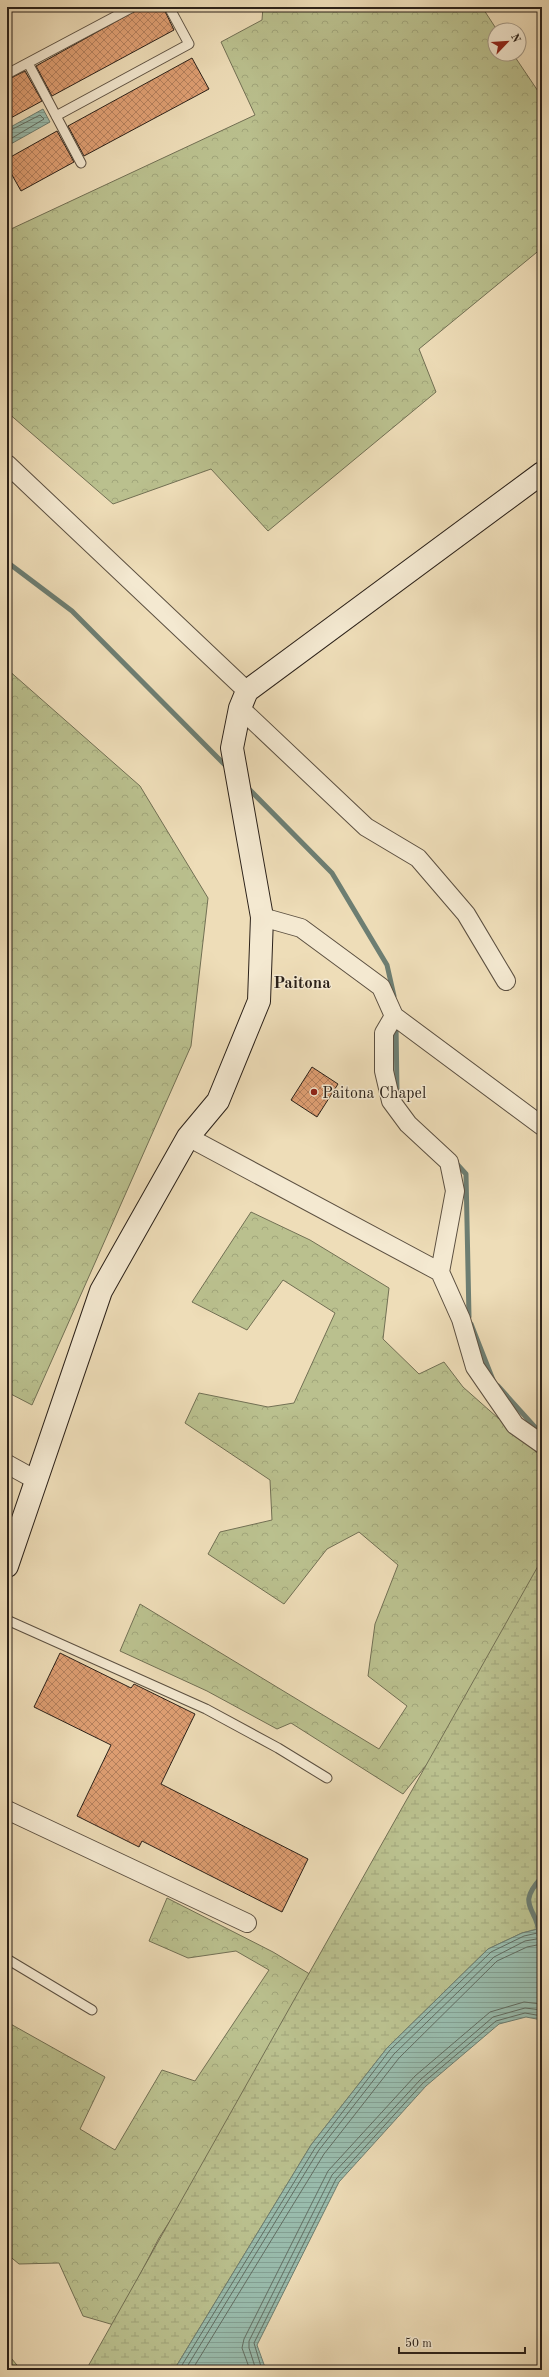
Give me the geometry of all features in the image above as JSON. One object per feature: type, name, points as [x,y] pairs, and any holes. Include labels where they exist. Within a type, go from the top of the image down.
[{"type":"street","points":[[7,464],[244,700],[366,827],[418,858],[466,914],[506,981]]},
{"type":"street","points":[[7,1566],[101,1291],[188,1137],[218,1101],[259,1001],[262,917],[232,748],[244,700],[542,473]]},
{"type":"street","points":[[262,917],[301,928],[381,987],[394,1016],[542,1126]]},
{"type":"street","points":[[394,1016],[384,1033],[384,1071],[391,1101],[408,1124],[449,1162],[455,1191],[440,1272],[461,1319],[474,1366],[515,1425],[542,1444]]},
{"type":"street","points":[[188,1137],[440,1272]]},
{"type":"street","points":[[7,1464],[36,1480]]},
{"type":"street","points":[[7,1810],[247,1923]]},
{"type":"lane","points":[[7,74],[133,7]]},
{"type":"lane","points":[[56,116],[189,44],[169,7]]},
{"type":"lane","points":[[28,63],[81,163]]},
{"type":"lane","points":[[7,1620],[206,1709],[278,1748],[327,1778]]},
{"type":"lane","points":[[7,1959],[92,2010]]},
{"type":"green space","points":[[263,7],[482,7],[492,22],[487,22],[487,62],[518,62],[542,97],[542,248],[419,349],[436,392],[268,531],[211,469],[113,504],[7,412],[7,224],[11,229],[255,115],[221,42],[262,20]]},
{"type":"green space","points":[[7,669],[140,786],[208,898],[191,1046],[32,1405],[7,1392]]},
{"type":"green space","points":[[251,1212],[310,1240],[389,1288],[383,1339],[419,1374],[444,1362],[463,1387],[542,1457],[542,1610],[486,1691],[403,1794],[291,1723],[277,1729],[207,1691],[120,1651],[140,1604],[379,1749],[407,1706],[368,1676],[375,1624],[398,1565],[359,1532],[327,1549],[284,1604],[208,1554],[220,1532],[272,1520],[270,1480],[185,1423],[199,1393],[268,1407],[294,1403],[335,1313],[283,1280],[247,1330],[192,1302]]},
{"type":"green space","points":[[542,1559],[542,1928],[522,1933],[488,1949],[387,2048],[311,2145],[174,2370],[86,2370]]},
{"type":"green space","points":[[167,1898],[273,1952],[313,1976],[264,2075],[159,2238],[114,2325],[83,2316],[59,2263],[19,2264],[7,2254],[7,2022],[105,2077],[80,2129],[115,2150],[162,2070],[195,2081],[269,1970],[236,1951],[188,1958],[149,1941]]},
{"type":"green space","points":[[7,2353],[21,2370],[7,2370]]},
{"type":"water","points":[[43,109],[50,122],[9,145],[7,129]]},
{"type":"water","points":[[542,1928],[542,2020],[526,2017],[499,2024],[426,2086],[339,2182],[257,2345],[266,2370],[174,2370],[311,2145],[387,2048],[488,1949],[522,1933]]},
{"type":"building","points":[[142,7],[163,7],[174,30],[52,96],[36,66]]},
{"type":"building","points":[[192,58],[209,89],[84,156],[68,126]]},
{"type":"building","points":[[25,71],[42,101],[7,120],[7,80]]},
{"type":"building","points":[[57,131],[74,162],[21,191],[7,166],[7,159]]},
{"type":"building","name":"Paitona Chapel","points":[[312,1067],[338,1084],[317,1117],[291,1100]]},
{"type":"building","points":[[60,1653],[131,1688],[134,1684],[195,1714],[161,1784],[308,1859],[282,1912],[142,1841],[139,1847],[77,1816],[111,1745],[34,1707]]},
{"type":"waterway","points":[[7,562],[72,611],[228,768]]},
{"type":"waterway","points":[[247,787],[332,873],[387,965],[394,996]]},
{"type":"waterway","points":[[396,1024],[397,1092]]},
{"type":"waterway","points":[[456,1163],[466,1174],[469,1317]]},
{"type":"waterway","points":[[471,1324],[493,1380]]},
{"type":"waterway","points":[[498,1386],[542,1435]]},
{"type":"waterway","points":[[539,1935],[536,1919],[530,1907],[529,1901],[534,1887],[542,1877]]},
{"type":"place","name":"Paitona Chapel","points":[[314,1092]]},
{"type":"district","name":"Paitona","points":[[302,982]]}]
